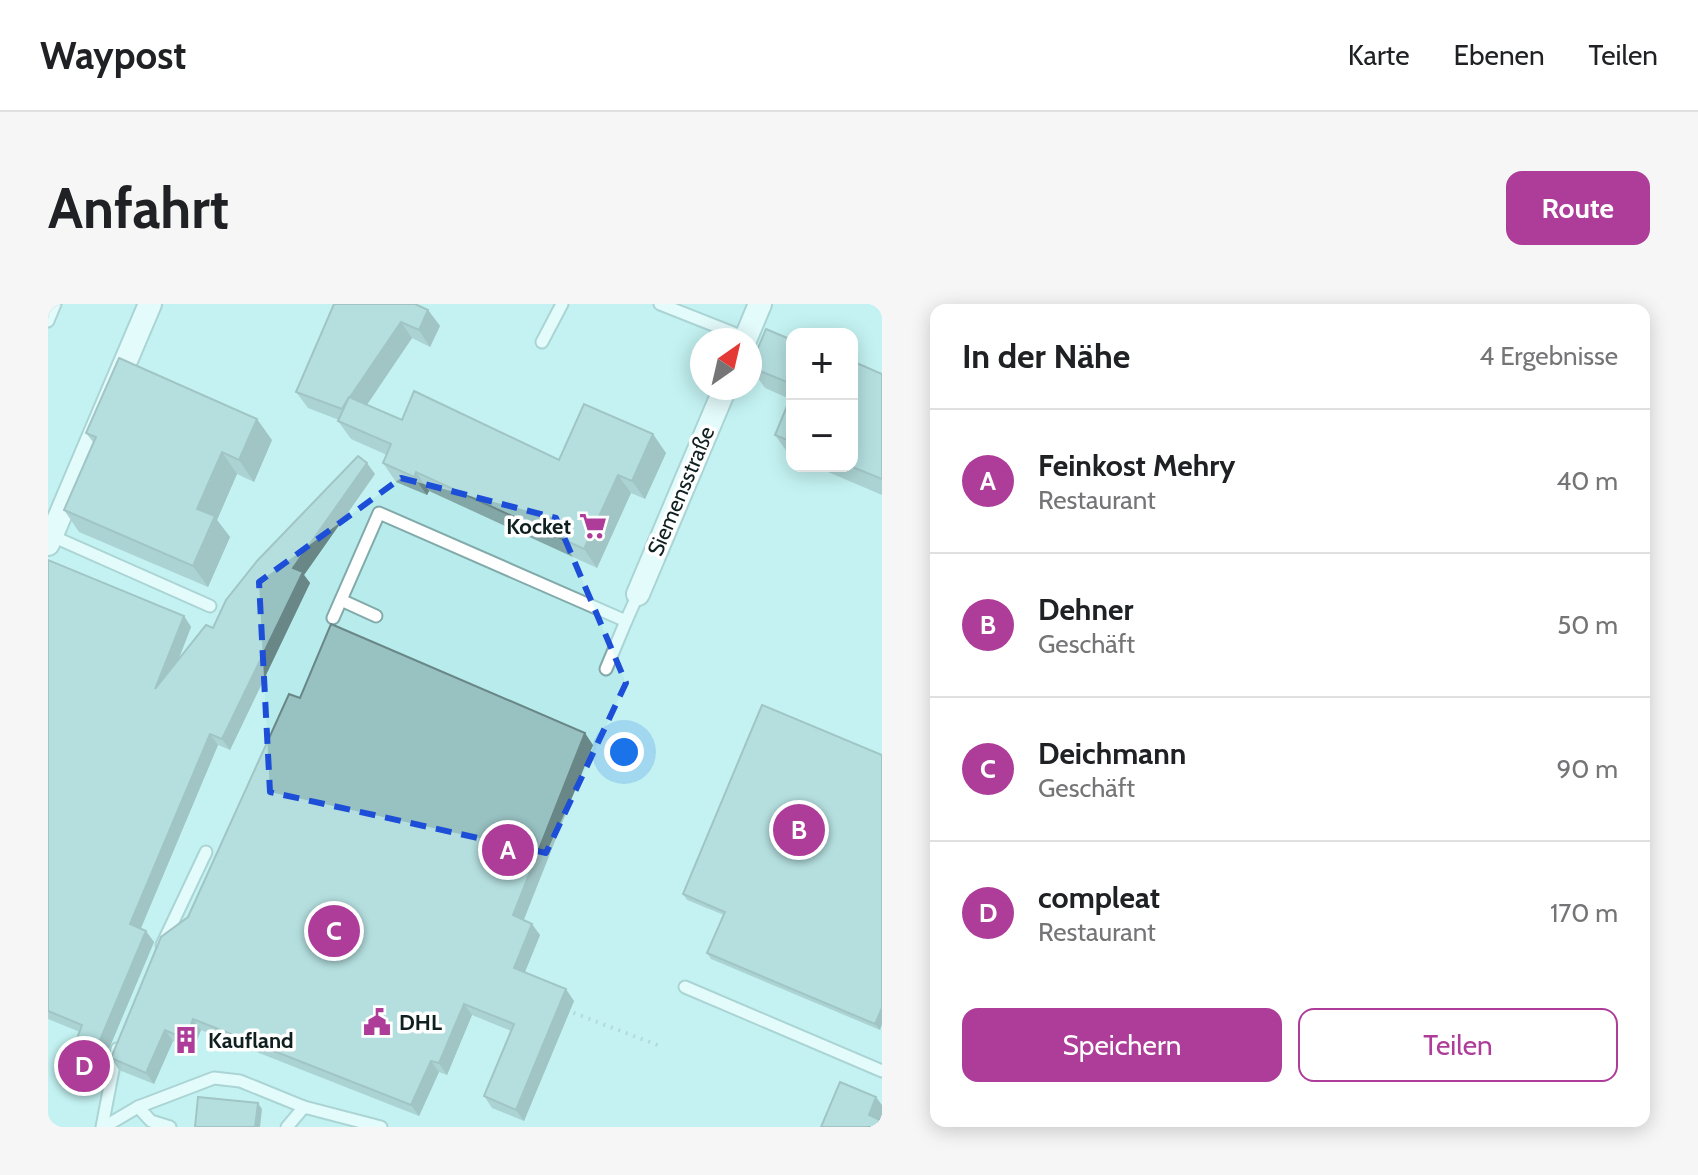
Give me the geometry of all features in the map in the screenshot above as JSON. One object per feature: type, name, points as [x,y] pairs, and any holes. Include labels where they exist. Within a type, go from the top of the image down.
[{"type":"street","points":[[50,540],[150,304]]},
{"type":"street","points":[[750,328],[760,304]]},
{"type":"street","name":"Siemensstraße","points":[[638,594],[720,400]]},
{"type":"lane","points":[[48,321],[55,304]]},
{"type":"lane","points":[[542,342],[562,304]]},
{"type":"lane","points":[[660,304],[718,328]]},
{"type":"lane","points":[[333,618],[379,513],[626,621]]},
{"type":"lane","points":[[50,540],[210,606]]},
{"type":"lane","points":[[606,669],[638,594]]},
{"type":"lane","points":[[341,600],[376,616]]},
{"type":"lane","points":[[156,958],[206,852]]},
{"type":"lane","points":[[685,987],[882,1071]]},
{"type":"lane","points":[[103,1127],[112,1060],[125,1031]]},
{"type":"lane","points":[[103,1127],[138,1107],[214,1078],[240,1081],[304,1107],[381,1127]]},
{"type":"lane","points":[[138,1107],[151,1121],[170,1127]]},
{"type":"lane","points":[[287,1127],[304,1107]]},
{"type":"path","points":[[554,1006],[660,1046]]},
{"type":"highlighted area","points":[[401,478],[556,518],[626,683],[546,853],[270,792],[259,582]]},
{"type":"shaded area","points":[[48,304],[882,304],[882,1127],[48,1127]]},
{"type":"building","points":[[334,304],[415,304],[428,310],[419,330],[401,322],[342,409],[296,392]]},
{"type":"building","points":[[766,329],[786,337],[786,382],[762,372],[762,338]]},
{"type":"building","points":[[119,358],[257,419],[239,460],[222,452],[197,509],[215,516],[193,566],[64,510],[96,437],[86,433]]},
{"type":"building","points":[[858,364],[882,374],[882,479],[858,469]]},
{"type":"building","points":[[414,391],[559,460],[584,404],[653,434],[632,481],[618,475],[584,549],[416,472],[414,477],[383,463],[391,444],[338,421],[349,397],[402,420]]},
{"type":"building","points":[[786,408],[786,440],[775,435]]},
{"type":"building","points":[[358,456],[367,463],[293,568],[303,572],[222,739],[210,734],[130,924],[146,931],[95,1052],[75,1044],[82,1025],[48,1011],[48,560],[184,616],[155,689],[206,625],[213,628],[226,600],[257,561]]},
{"type":"building","name":"Kaufland","points":[[331,624],[585,733],[513,915],[532,924],[514,968],[566,989],[516,1110],[484,1096],[514,1024],[464,1004],[439,1063],[431,1061],[411,1105],[193,1019],[185,1039],[165,1030],[146,1073],[111,1058],[161,937],[188,917],[289,694],[300,698]]},
{"type":"building","points":[[762,705],[882,755],[882,1008],[875,1024],[707,953],[725,912],[683,894]]},
{"type":"building","points":[[840,1082],[876,1097],[869,1115],[882,1121],[882,1127],[821,1127]]},
{"type":"building","points":[[198,1097],[258,1103],[255,1127],[195,1127]]},
{"type":"place","name":"Kocket","points":[[593,526]]},
{"type":"place","name":"Dehner","points":[[799,830]]},
{"type":"place","name":"Feinkost Mehry","points":[[508,850]]},
{"type":"place","name":"Deichmann","points":[[334,931]]},
{"type":"place","name":"DHL","points":[[377,1022]]},
{"type":"place","name":"Kaufland","points":[[186,1040]]},
{"type":"place","name":"compleat","points":[[84,1066]]}]
